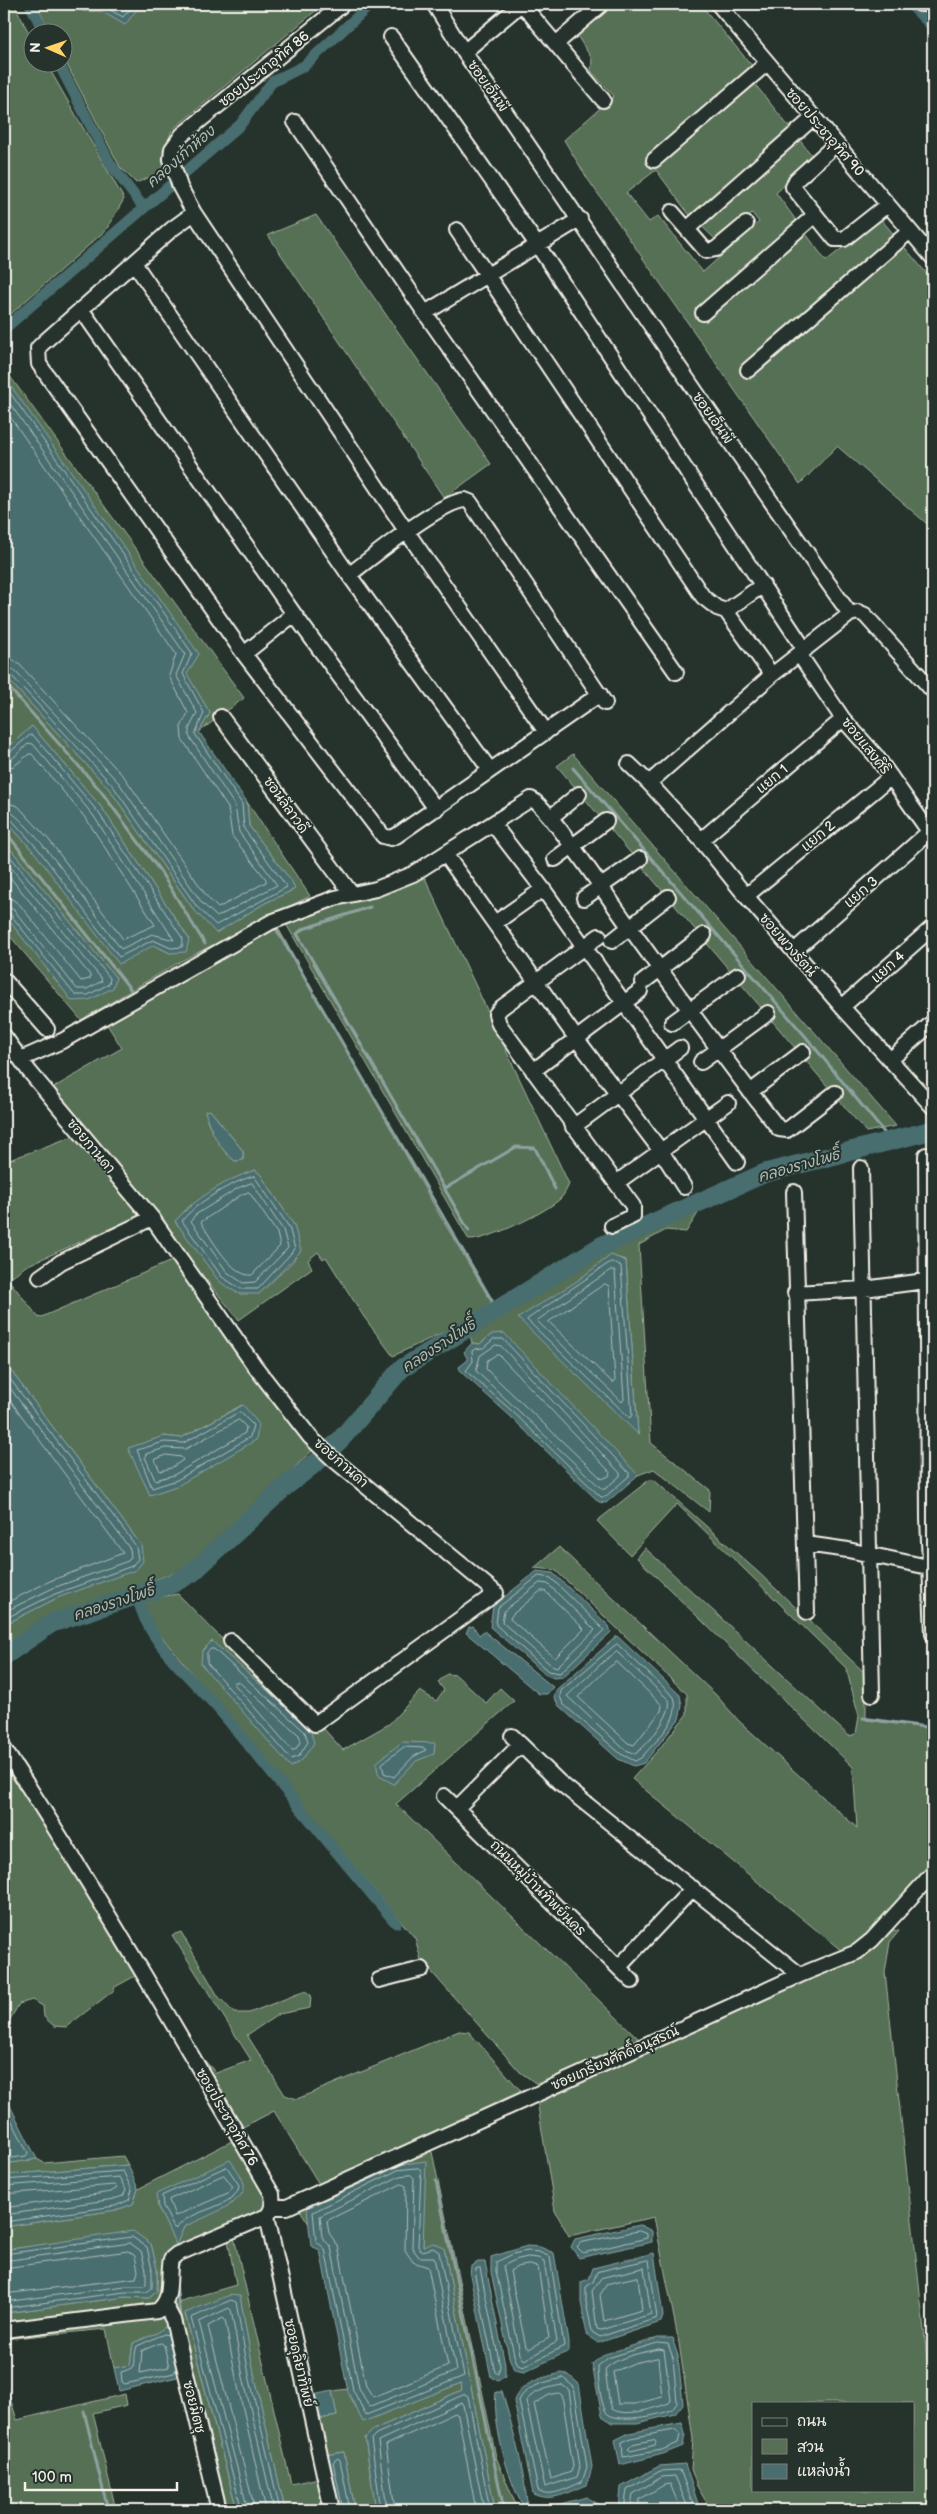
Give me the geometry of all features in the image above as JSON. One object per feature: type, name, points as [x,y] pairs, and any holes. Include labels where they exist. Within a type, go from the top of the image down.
[{"type":"street","name":"ซอยประชาอุทิศ 86","points":[[194,212],[180,187],[171,159],[176,142],[182,135],[343,4]]},
{"type":"street","name":"ซอยเอ็นพี","points":[[434,4],[464,52],[580,218],[684,376],[850,614]]},
{"type":"street","name":"ซอยเอ็นพี","points":[[464,52],[522,4],[557,43],[603,100]]},
{"type":"street","points":[[557,43],[602,4]]},
{"type":"street","name":"ซอยประชาอุทิศ 90","points":[[718,4],[766,64],[933,258]]},
{"type":"street","points":[[920,4],[933,4]]},
{"type":"street","name":"ซอยแสงศิริ","points":[[390,37],[538,246],[763,585],[843,719],[876,756],[931,835]]},
{"type":"street","points":[[654,160],[766,64]]},
{"type":"street","points":[[687,229],[813,118]]},
{"type":"street","points":[[295,122],[425,313],[676,672]]},
{"type":"street","points":[[836,144],[796,180],[793,187],[835,239],[844,240],[887,205]]},
{"type":"street","points":[[349,575],[407,532],[452,503],[465,500],[470,502],[603,699],[546,732],[396,836],[390,838],[383,836],[244,654],[39,364],[38,348],[172,229],[194,212],[407,532],[546,732]]},
{"type":"street","points":[[672,212],[706,251],[716,249],[746,224]]},
{"type":"street","points":[[703,313],[815,215]]},
{"type":"street","points":[[425,313],[538,246],[580,218]]},
{"type":"street","points":[[457,230],[703,597],[717,608],[726,611],[772,675]]},
{"type":"street","points":[[748,370],[910,231]]},
{"type":"street","points":[[134,263],[349,575],[490,770]]},
{"type":"street","points":[[81,309],[294,614],[436,809]]},
{"type":"street","points":[[726,611],[763,585]]},
{"type":"street","points":[[649,783],[772,675],[850,614],[858,612],[865,615],[933,691]]},
{"type":"street","points":[[244,654],[294,614]]},
{"type":"street","name":"ซอนลีลาวดี","points":[[221,717],[351,893]]},
{"type":"street","name":"แยก 1","points":[[701,840],[843,719]]},
{"type":"street","name":"ซอยพวงรัตน์","points":[[628,764],[649,783],[701,840],[794,952],[932,1106]]},
{"type":"street","name":"แยก 2","points":[[746,896],[890,777]]},
{"type":"street","points":[[550,818],[579,794]]},
{"type":"street","points":[[21,1059],[62,1041],[271,922],[351,893],[376,890],[413,874],[531,799],[540,805],[550,818],[661,968],[718,1050],[779,1129],[784,1130],[835,1093]]},
{"type":"street","points":[[555,860],[606,821]]},
{"type":"street","points":[[493,824],[543,889],[737,1162]]},
{"type":"street","name":"แยก 3","points":[[794,952],[931,835]]},
{"type":"street","points":[[446,854],[576,1038],[661,1152],[684,1187]]},
{"type":"street","points":[[584,898],[640,860]]},
{"type":"street","points":[[495,923],[543,889]]},
{"type":"street","points":[[612,1226],[633,1216],[633,1206],[499,1024],[496,1014],[501,1008],[584,947],[630,928],[668,897]]},
{"type":"street","name":"แยก 4","points":[[842,1007],[933,926]]},
{"type":"street","points":[[533,1071],[623,1004],[661,968],[704,936]]},
{"type":"street","points":[[672,1023],[738,975]]},
{"type":"street","points":[[4,980],[47,1029]]},
{"type":"street","points":[[701,1062],[768,1013]]},
{"type":"street","points":[[890,1060],[933,1022]]},
{"type":"street","name":"ซอยกานดา","points":[[4,1036],[47,1094],[152,1218],[254,1365],[310,1437],[333,1459],[496,1593],[315,1724],[231,1641]]},
{"type":"street","points":[[573,1127],[680,1048]]},
{"type":"street","points":[[750,1092],[803,1052]]},
{"type":"street","points":[[616,1183],[728,1103]]},
{"type":"street","points":[[926,1155],[931,1280],[933,1634]]},
{"type":"street","points":[[861,1168],[872,1694]]},
{"type":"street","points":[[794,1192],[807,1612]]},
{"type":"street","points":[[40,1277],[61,1262],[152,1218]]},
{"type":"street","points":[[796,1293],[864,1289],[931,1280]]},
{"type":"street","points":[[806,1544],[868,1553],[932,1568]]},
{"type":"street","points":[[457,1808],[516,1741],[559,1782],[800,1975]]},
{"type":"street","name":"ซอยประชาอุทิศ 76","points":[[4,1749],[64,1842],[272,2194],[270,2212]]},
{"type":"street","name":"ถนนหมู่บ้านทิพย์นคร","points":[[444,1796],[632,1981]]},
{"type":"street","name":"ซอยเกรียงศักดิ์อนุสรณ์","points":[[270,2212],[287,2207],[800,1975],[857,1952],[872,1940],[933,1873]]},
{"type":"street","points":[[619,1968],[693,1888]]},
{"type":"street","points":[[379,1980],[422,1969]]},
{"type":"street","points":[[4,2330],[157,2311],[165,2305],[168,2297],[170,2259],[177,2254],[270,2212]]},
{"type":"street","name":"ซอยดุลิยาทิพย์","points":[[270,2212],[332,2510]]},
{"type":"street","name":"ซอยมิตซุ","points":[[165,2305],[173,2320],[220,2510]]},
{"type":"green space","points":[[4,4],[14,4],[23,22],[22,72],[51,72],[124,199],[106,230],[4,320]]},
{"type":"green space","points":[[36,4],[79,4],[82,11],[101,11],[125,24],[141,4],[324,4],[172,130],[162,159],[164,171],[136,183],[120,167],[71,72],[72,22],[45,22]]},
{"type":"green space","points":[[610,4],[700,4],[753,67],[746,73],[814,158],[776,193],[826,261],[880,218],[933,281],[933,529],[837,446],[800,484],[587,178],[564,140],[614,96],[591,71],[592,59],[576,34]],"holes":[[[656,170],[688,213],[717,241],[752,213],[759,222],[703,272],[658,216],[649,222],[626,193]]]},
{"type":"green space","points":[[316,215],[491,464],[444,498],[268,235]]},
{"type":"green space","points":[[4,368],[244,698],[199,732],[210,713],[4,376]]},
{"type":"green space","points":[[4,675],[110,790],[194,910],[216,932],[265,903],[295,889],[292,882],[249,826],[247,802],[310,896],[181,961],[81,1020],[4,929],[4,914],[72,1000],[116,978],[4,841],[4,819],[35,853],[154,945],[170,953],[189,939],[102,808],[32,726],[4,751]]},
{"type":"green space","points":[[573,754],[896,1126],[866,1132],[557,766]]},
{"type":"green space","points":[[425,878],[569,1184],[561,1198],[554,1204],[503,1231],[478,1239],[469,1240],[286,924],[339,900]]},
{"type":"green space","points":[[278,928],[439,1214],[491,1301],[486,1312],[393,1356],[364,1317],[326,1257],[323,1259],[318,1252],[308,1260],[312,1268],[239,1320],[51,1089],[122,1048],[106,1023]],"holes":[[[210,1110],[243,1151],[243,1160],[235,1161],[218,1142],[207,1120]],[[255,1170],[260,1174],[294,1225],[294,1260],[259,1294],[190,1239],[175,1222],[188,1207]]]},
{"type":"green space","points":[[76,1135],[116,1182],[140,1215],[26,1266],[8,1279],[39,1318],[176,1259],[315,1448],[190,1567],[51,1618],[4,1650],[4,1625],[57,1598],[141,1545],[11,1371],[4,1365],[4,1162]],"holes":[[[242,1405],[150,1495],[164,1436],[181,1438]]]},
{"type":"green space","points":[[702,1207],[686,1232],[666,1230],[639,1245],[651,1443],[710,1490],[709,1512],[654,1469],[638,1475],[492,1334],[480,1344],[472,1343],[470,1335],[604,1250]],"holes":[[[611,1256],[626,1260],[638,1434],[577,1281]]]},
{"type":"green space","points":[[649,1480],[654,1480],[758,1572],[866,1674],[866,1720],[933,1729],[933,1860],[870,1935],[842,1951],[632,1779],[687,1714],[687,1694],[555,1570],[534,1568],[559,1547],[716,1695],[739,1721],[857,1828],[853,1767],[637,1558],[645,1548],[849,1736],[856,1734],[859,1716],[846,1668],[677,1504],[630,1555],[597,1521]]},
{"type":"green space","points":[[178,1594],[271,1689],[323,1728],[343,1750],[389,1724],[420,1691],[436,1701],[444,1690],[438,1682],[447,1674],[456,1675],[486,1703],[500,1688],[514,1701],[396,1804],[640,2040],[537,2084],[520,2072],[421,1960],[415,1938],[154,1628],[142,1607],[147,1599]]},
{"type":"green space","points":[[4,1760],[77,1873],[135,1976],[115,1987],[113,1991],[66,2027],[54,2026],[44,2017],[43,2006],[32,2000],[19,2004],[5,2028],[4,2037]]},
{"type":"green space","points":[[893,1930],[899,1931],[890,1942],[885,1972],[933,2413],[933,2474],[930,2474],[933,2510],[711,2510],[697,2486],[691,2469],[693,2439],[679,2343],[654,2217],[569,2236],[555,2211],[537,2100],[557,2093],[869,1951]]},
{"type":"green space","points":[[181,1932],[218,1996],[234,2013],[249,2013],[305,1991],[311,1995],[310,2008],[279,2014],[247,2035],[285,2095],[297,2099],[459,2031],[469,2032],[521,2091],[360,2169],[319,2184],[274,2111],[241,2128],[196,2051],[216,2073],[251,2060],[172,1935]]},
{"type":"green space","points":[[232,2141],[256,2175],[265,2194],[266,2203],[264,2210],[178,2248],[166,2291],[159,2305],[4,2326],[4,2313],[126,2297],[149,2298],[157,2291],[157,2269],[151,2244],[65,2242],[4,2250],[4,2227],[116,2210],[133,2204],[138,2189]],"holes":[[[158,2207],[198,2219],[184,2227],[176,2244]]]},
{"type":"green space","points":[[426,2150],[432,2152],[496,2457],[518,2510],[495,2510],[444,2248],[423,2247],[423,2215],[416,2163],[396,2165],[382,2174],[308,2208],[309,2224],[298,2207]]},
{"type":"green space","points":[[123,2156],[128,2165],[4,2175],[4,2164],[37,2159],[44,2163]]},
{"type":"green space","points":[[233,2233],[291,2484],[319,2478],[326,2510],[285,2510],[254,2374],[240,2297],[185,2314],[237,2510],[221,2510],[174,2312],[174,2303],[236,2285],[228,2240]]},
{"type":"green space","points":[[163,2312],[170,2323],[158,2333],[133,2343],[130,2365],[114,2368],[106,2329],[4,2339],[4,2334]]},
{"type":"green space","points":[[4,2379],[17,2420],[125,2394],[127,2405],[93,2413],[116,2510],[4,2510]]},
{"type":"green space","points":[[461,2383],[462,2390],[373,2430],[365,2438],[376,2510],[355,2510],[344,2452],[326,2455],[318,2419],[337,2416],[332,2391],[348,2389],[363,2421]]},
{"type":"water","points":[[79,4],[141,4],[125,25],[101,11],[82,11]]},
{"type":"water","points":[[4,376],[199,654],[187,674],[210,713],[199,732],[247,802],[249,826],[292,882],[295,889],[265,903],[216,933],[194,910],[110,790],[4,675]]},
{"type":"water","points":[[32,726],[102,808],[189,939],[186,952],[170,953],[154,945],[119,964],[35,853],[4,819],[4,751]]},
{"type":"water","points":[[4,841],[116,978],[113,988],[89,1000],[72,1001],[4,914]]},
{"type":"water","points":[[210,1110],[243,1151],[243,1160],[235,1161],[220,1145],[212,1132],[205,1111]]},
{"type":"water","points":[[255,1170],[260,1174],[294,1225],[301,1251],[259,1294],[240,1294],[218,1280],[175,1221],[202,1197],[233,1179]]},
{"type":"water","points":[[611,1255],[626,1261],[638,1434],[518,1318],[577,1281]]},
{"type":"water","points":[[504,1333],[638,1475],[606,1503],[599,1502],[509,1415],[461,1372],[459,1367],[468,1360],[464,1352],[472,1343],[480,1344],[492,1334]]},
{"type":"water","points":[[4,1365],[11,1371],[141,1545],[143,1561],[136,1570],[57,1598],[4,1625]]},
{"type":"water","points":[[243,1405],[259,1424],[256,1440],[179,1485],[150,1495],[128,1448],[164,1436],[181,1438]]},
{"type":"water","points":[[537,1571],[553,1573],[609,1626],[611,1632],[563,1677],[554,1678],[546,1675],[490,1627],[493,1606]]},
{"type":"water","points":[[473,1626],[479,1635],[484,1631],[553,1687],[547,1694],[539,1694],[466,1633],[469,1627]]},
{"type":"water","points":[[617,1636],[680,1695],[682,1706],[679,1719],[644,1763],[634,1766],[618,1759],[559,1706],[554,1697],[557,1689]]},
{"type":"water","points":[[212,1641],[310,1729],[314,1743],[302,1760],[291,1767],[201,1664],[202,1651]]},
{"type":"water","points":[[402,1742],[435,1743],[434,1754],[416,1761],[394,1784],[379,1776],[376,1763]]},
{"type":"water","points":[[4,2094],[37,2159],[4,2164]]},
{"type":"water","points":[[230,2160],[244,2184],[239,2198],[221,2210],[184,2227],[176,2245],[158,2207],[156,2194]]},
{"type":"water","points":[[426,2161],[423,2247],[433,2243],[444,2248],[495,2510],[376,2510],[365,2438],[373,2430],[462,2390],[461,2383],[363,2422],[348,2392],[320,2250],[311,2246],[307,2208],[382,2174],[397,2165]]},
{"type":"water","points":[[128,2165],[138,2189],[133,2204],[116,2210],[4,2227],[4,2175]]},
{"type":"water","points":[[640,2225],[652,2231],[652,2242],[579,2258],[571,2247],[575,2239]]},
{"type":"water","points":[[133,2231],[151,2244],[157,2269],[157,2291],[149,2298],[126,2297],[4,2313],[4,2250]]},
{"type":"water","points":[[527,2246],[540,2247],[554,2253],[569,2351],[524,2372],[514,2370],[509,2357],[491,2272],[491,2257]]},
{"type":"water","points":[[654,2253],[663,2316],[661,2322],[598,2343],[587,2335],[581,2302],[581,2282],[589,2279],[593,2268]]},
{"type":"water","points":[[478,2262],[485,2262],[505,2365],[505,2376],[498,2381],[491,2377],[470,2275],[471,2266]]},
{"type":"water","points":[[230,2295],[240,2296],[254,2374],[285,2510],[237,2510],[185,2313]]},
{"type":"water","points":[[170,2323],[182,2373],[177,2377],[119,2391],[114,2368],[130,2365],[133,2343],[157,2333]]},
{"type":"water","points":[[658,2338],[672,2338],[678,2356],[683,2404],[675,2414],[637,2423],[613,2423],[602,2416],[592,2364],[605,2354]]},
{"type":"water","points":[[562,2373],[569,2375],[579,2384],[592,2467],[587,2485],[560,2496],[540,2496],[533,2494],[514,2401],[527,2385],[534,2381]]},
{"type":"water","points":[[332,2391],[337,2416],[318,2419],[313,2395]]},
{"type":"water","points":[[496,2392],[502,2392],[517,2447],[527,2502],[523,2506],[512,2482],[502,2450],[496,2419]]},
{"type":"water","points":[[682,2423],[685,2434],[683,2446],[663,2454],[620,2465],[615,2440],[629,2433]]},
{"type":"water","points":[[344,2452],[355,2510],[338,2510],[326,2455]]},
{"type":"water","points":[[685,2464],[700,2510],[619,2510],[621,2487],[659,2466]]},
{"type":"water","points":[[587,2497],[602,2507],[603,2510],[547,2510],[556,2505]]},
{"type":"waterway","points":[[30,4],[39,22]]},
{"type":"waterway","name":"คลองเก้าห้อง","points":[[4,329],[240,125],[272,82],[304,66],[371,4]]},
{"type":"waterway","points":[[910,4],[933,27]]},
{"type":"waterway","points":[[63,72],[111,165],[144,208]]},
{"type":"waterway","points":[[4,682],[100,790],[160,871],[205,944]]},
{"type":"waterway","points":[[573,768],[806,1037],[891,1141]]},
{"type":"waterway","points":[[4,830],[131,990]]},
{"type":"waterway","points":[[370,907],[303,929],[297,934],[469,1231]]},
{"type":"waterway","points":[[275,927],[498,1311]]},
{"type":"waterway","name":"คลองรางโพธิ์","points":[[4,1656],[52,1623],[172,1584],[192,1573],[286,1486],[319,1460],[341,1439],[401,1369],[601,1246],[765,1173],[933,1130]]},
{"type":"waterway","points":[[444,1189],[516,1147],[535,1148],[555,1189]]},
{"type":"waterway","points":[[137,1595],[142,1612],[160,1644],[222,1713],[396,1923]]},
{"type":"waterway","points":[[863,1718],[933,1728]]},
{"type":"waterway","points":[[436,2181],[504,2510]]},
{"type":"waterway","points":[[181,2258],[176,2279],[180,2316],[227,2510]]},
{"type":"waterway","points":[[84,2411],[108,2510]]},
{"type":"waterway","points":[[4,2490],[9,2510]]}]
